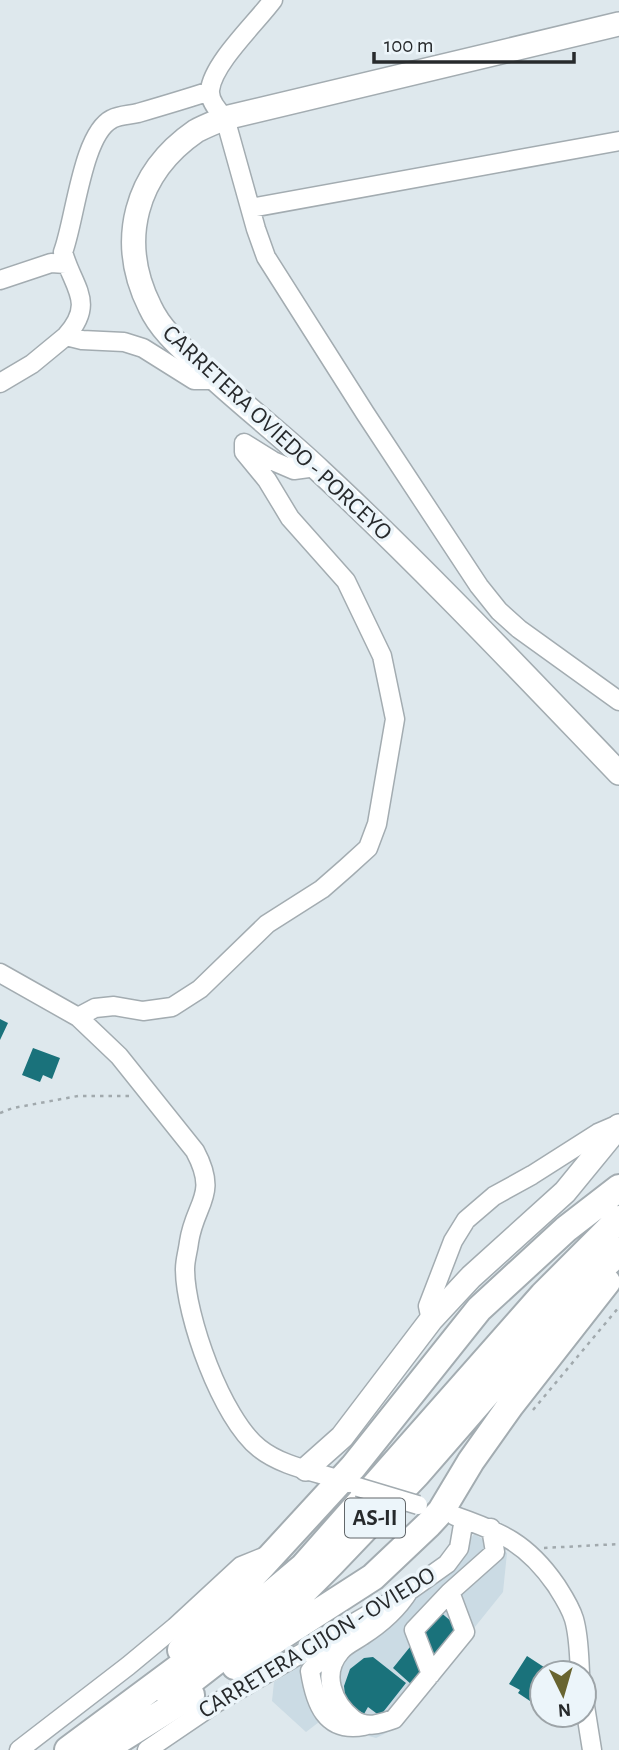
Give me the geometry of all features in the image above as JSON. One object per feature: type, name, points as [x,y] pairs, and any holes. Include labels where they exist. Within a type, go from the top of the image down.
[{"type":"highway","points":[[112,1718],[171,1661],[276,1551],[349,1483],[353,1467],[479,1309],[566,1229],[619,1188]]},
{"type":"highway","name":"AS-II","points":[[68,1750],[220,1637],[303,1567],[543,1295],[619,1219]]},
{"type":"highway","name":"AS-II","points":[[98,1750],[200,1675],[295,1600],[418,1474],[557,1313],[619,1251]]},
{"type":"highway","points":[[103,1750],[373,1577],[441,1512],[471,1461],[510,1406],[619,1268]]},
{"type":"main road","name":"CARRETERA OVIEDO - PORCEYO","points":[[611,26],[225,118],[198,130],[171,151],[155,169],[136,213],[133,238],[135,265],[151,310],[168,334],[216,380],[316,467],[439,588],[619,773]]},
{"type":"main road","points":[[306,1469],[342,1437],[431,1320],[471,1277],[565,1192],[619,1125]]},
{"type":"main road","points":[[342,1437],[338,1454],[349,1483]]},
{"type":"street","points":[[273,0],[223,61],[210,91],[214,107],[225,118],[266,257],[479,586],[499,611],[519,629],[619,701]]},
{"type":"street","points":[[0,383],[32,364],[79,322],[82,297],[63,252],[70,234],[92,140],[111,119],[210,91]]},
{"type":"street","points":[[251,208],[619,141]]},
{"type":"street","points":[[0,280],[51,262],[66,264]]},
{"type":"street","points":[[66,336],[82,340],[124,342],[143,348],[194,380],[216,380]]},
{"type":"street","points":[[78,1017],[95,1008],[114,1006],[143,1011],[172,1007],[200,989],[267,924],[322,888],[368,848],[376,824],[395,719],[382,656],[345,581],[290,518],[267,481],[244,453],[244,443],[294,470],[316,467]]},
{"type":"street","points":[[0,973],[78,1017],[119,1056],[195,1151],[203,1166],[207,1187],[190,1237],[185,1269],[192,1311],[222,1401],[245,1434],[259,1449],[278,1459],[491,1528],[526,1550],[542,1565],[569,1606],[577,1634],[579,1659]]},
{"type":"street","points":[[431,1320],[428,1306],[453,1241],[466,1220],[494,1196],[598,1133],[619,1125]]},
{"type":"street","name":"CARRETERA GIJON - OVIEDO","points":[[147,1750],[216,1703],[409,1591],[447,1564],[459,1548],[441,1512]]},
{"type":"street","points":[[431,1674],[414,1630],[450,1592],[495,1552],[491,1528]]},
{"type":"street","points":[[19,1750],[137,1658],[241,1566],[276,1551]]},
{"type":"street","points":[[409,1591],[401,1604],[380,1624],[315,1665],[310,1671],[316,1699],[327,1718],[340,1725],[356,1727],[394,1719],[465,1632],[450,1592]]},
{"type":"street","points":[[589,1729],[593,1750]]},
{"type":"path","points":[[0,1113],[13,1108],[78,1096],[127,1096],[146,1090]]},
{"type":"path","points":[[526,1550],[570,1545],[619,1544]]},
{"type":"shaded area","points":[[474,1534],[507,1553],[503,1592],[392,1730],[376,1738],[319,1722],[306,1732],[272,1701],[274,1682],[448,1570]]},
{"type":"building","points":[[0,1019],[8,1023],[0,1040]]},
{"type":"building","points":[[33,1048],[60,1058],[52,1079],[43,1075],[40,1082],[22,1075]]},
{"type":"building","points":[[439,1611],[458,1627],[412,1685],[393,1668]]},
{"type":"building","points":[[527,1656],[532,1659],[528,1659],[528,1700],[518,1693],[520,1690],[509,1684]]},
{"type":"building","points":[[373,1657],[406,1683],[380,1716],[368,1707],[364,1714],[351,1705],[345,1695],[344,1686],[350,1669],[364,1658]]}]
